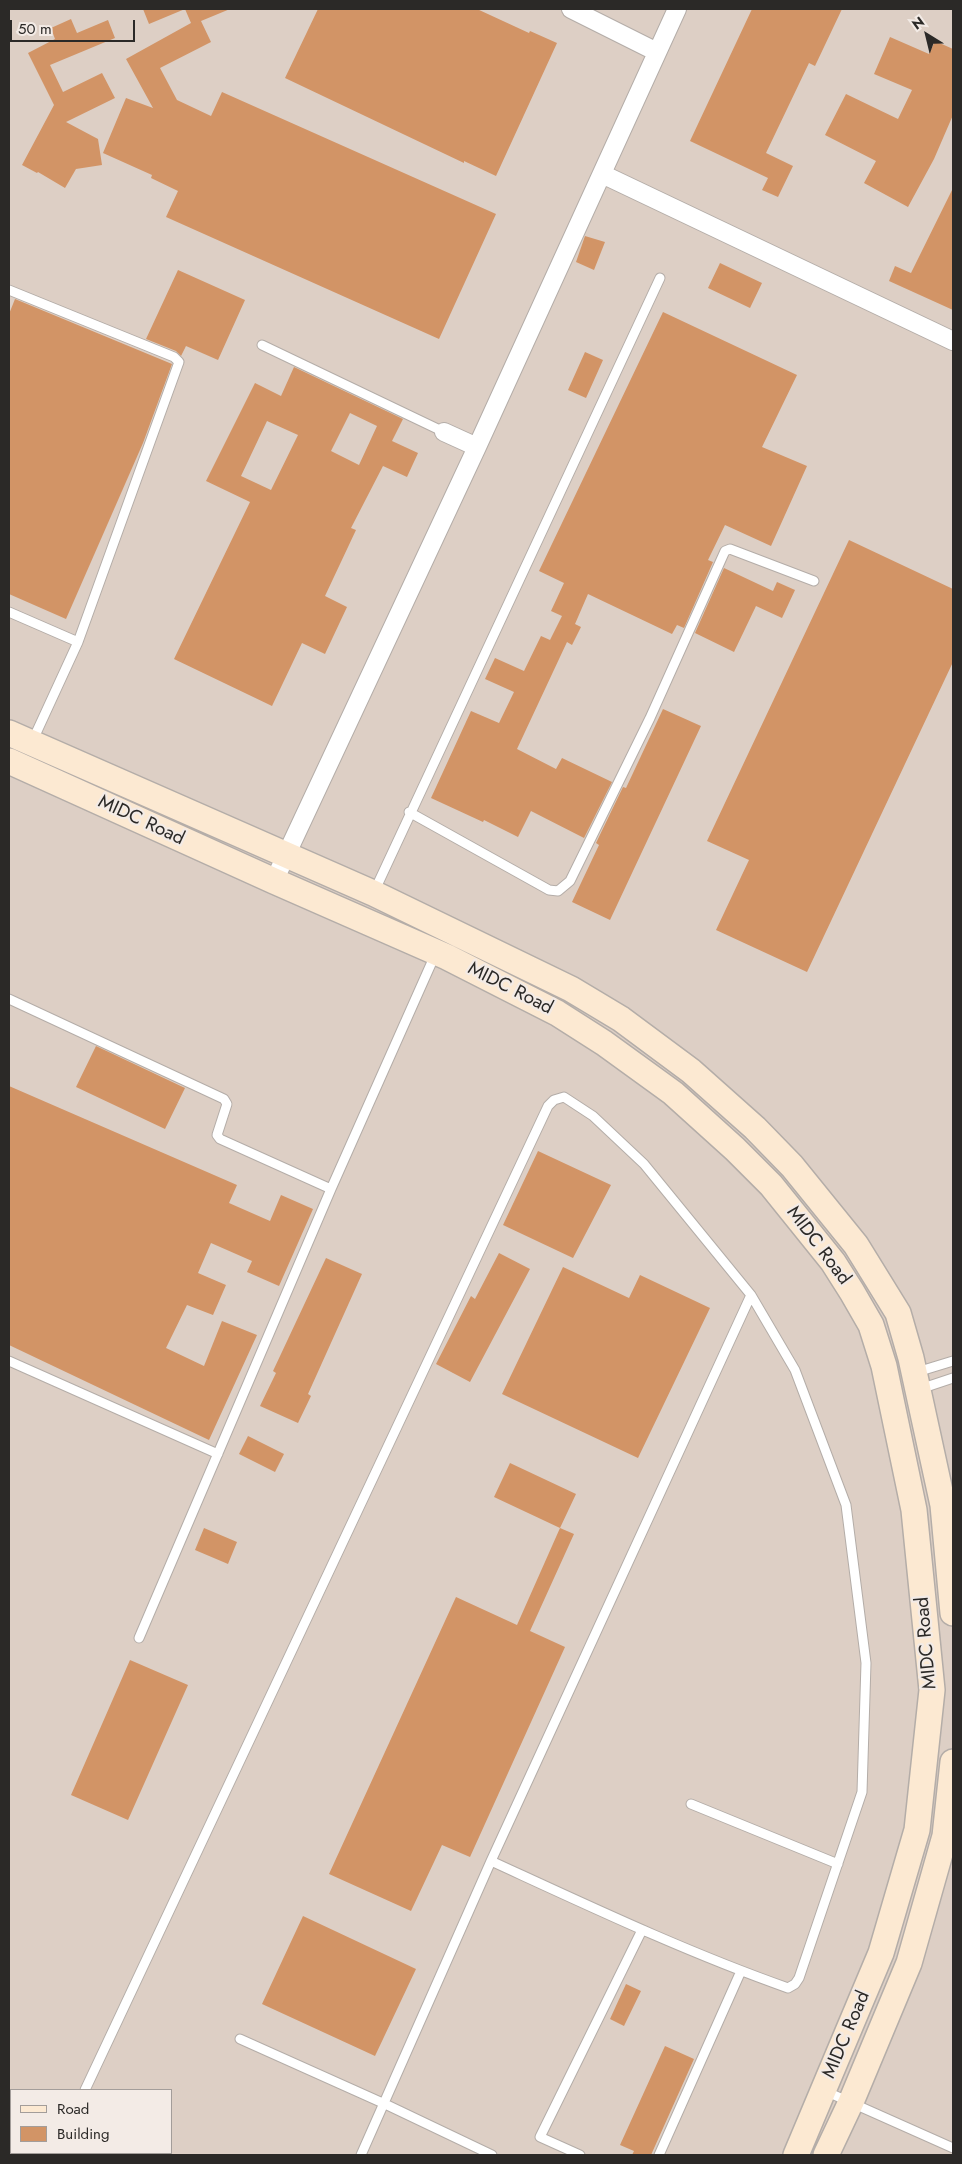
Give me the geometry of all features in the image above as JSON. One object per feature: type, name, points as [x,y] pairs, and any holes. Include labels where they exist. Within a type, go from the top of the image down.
[{"type":"main road","name":"MIDC Road","points":[[9,733],[374,893],[571,988],[621,1019],[691,1071],[755,1128],[792,1166],[856,1245],[898,1314],[916,1381],[943,1505],[953,1613]]},
{"type":"main road","name":"MIDC Road","points":[[9,761],[274,882],[436,952],[557,1013],[604,1043],[673,1093],[735,1149],[771,1185],[833,1262],[871,1325],[884,1366],[914,1510],[932,1690],[917,1830],[882,1953],[796,2155]]},
{"type":"main road","name":"MIDC Road","points":[[826,2155],[851,2102],[908,1962],[945,1836],[953,1762]]},
{"type":"street","points":[[570,9],[657,52]]},
{"type":"street","points":[[274,882],[477,447],[677,9]]},
{"type":"street","points":[[602,174],[953,341]]},
{"type":"street","points":[[444,432],[477,447]]},
{"type":"lane","points":[[374,893],[409,812],[660,278]]},
{"type":"lane","points":[[9,290],[174,357],[179,362],[78,642],[32,742]]},
{"type":"lane","points":[[262,345],[444,432]]},
{"type":"lane","points":[[409,812],[549,890],[558,891],[570,881],[650,718],[725,551],[730,548],[814,581]]},
{"type":"lane","points":[[9,612],[78,642]]},
{"type":"lane","points":[[139,1638],[331,1189],[436,952]]},
{"type":"lane","points":[[9,999],[224,1099],[227,1104],[217,1135],[220,1139],[331,1189]]},
{"type":"lane","points":[[85,2089],[548,1106],[554,1100],[564,1097],[593,1116],[644,1164],[751,1295],[796,1370],[846,1505],[866,1663],[862,1792],[800,1978],[788,1988],[741,1971],[642,1930],[491,1861]]},
{"type":"lane","points":[[361,2155],[491,1861],[751,1295]]},
{"type":"lane","points":[[9,1361],[218,1454]]},
{"type":"lane","points":[[916,1381],[953,1361]]},
{"type":"lane","points":[[916,1381],[953,1378]]},
{"type":"lane","points":[[691,1804],[838,1864]]},
{"type":"lane","points":[[580,2155],[540,2137],[642,1930]]},
{"type":"lane","points":[[659,2155],[741,1971]]},
{"type":"lane","points":[[240,2039],[385,2104],[492,2155]]},
{"type":"lane","points":[[824,2091],[953,2148]]},
{"type":"shaded area","points":[[9,9],[953,9],[953,2155],[9,2155]]},
{"type":"building","points":[[143,9],[185,9],[149,24]]},
{"type":"building","points":[[185,9],[230,9],[201,21],[211,42],[160,68],[177,100],[211,116],[222,92],[496,214],[439,339],[166,217],[178,191],[151,178],[152,175],[103,153],[126,98],[153,108],[126,59],[191,23]]},
{"type":"building","points":[[318,9],[477,9],[529,33],[530,31],[557,43],[496,176],[464,161],[464,163],[285,78]]},
{"type":"building","points":[[752,9],[842,9],[815,66],[809,63],[766,153],[793,166],[778,197],[762,190],[768,178],[690,141]]},
{"type":"building","points":[[71,19],[77,33],[108,20],[115,38],[50,65],[63,92],[102,73],[115,98],[66,122],[98,139],[102,165],[76,169],[65,188],[22,165],[54,105],[28,53],[55,39],[51,28]]},
{"type":"building","points":[[890,37],[929,54],[935,41],[953,49],[953,115],[934,159],[908,207],[864,183],[876,161],[825,135],[846,94],[898,119],[912,90],[874,74]]},
{"type":"building","points":[[953,188],[953,310],[889,281],[895,266],[911,273]]},
{"type":"building","points":[[585,236],[605,242],[594,270],[576,262]]},
{"type":"building","points":[[720,263],[762,283],[750,308],[708,288]]},
{"type":"building","points":[[178,270],[245,300],[218,360],[186,346],[181,356],[176,351],[146,339]]},
{"type":"building","points":[[15,299],[172,364],[143,443],[66,619],[9,594],[9,314]]},
{"type":"building","points":[[663,312],[797,375],[762,447],[807,466],[771,546],[725,525],[708,560],[713,562],[684,628],[677,625],[672,634],[588,594],[575,624],[581,627],[572,645],[567,642],[517,749],[556,769],[562,758],[612,782],[584,838],[531,811],[518,837],[484,820],[483,822],[431,798],[471,711],[499,723],[514,692],[485,679],[495,658],[524,671],[541,636],[550,640],[562,616],[551,611],[564,583],[539,571]]},
{"type":"building","points":[[585,352],[603,360],[586,398],[568,390]]},
{"type":"building","points":[[294,367],[403,419],[392,441],[418,453],[407,477],[383,466],[351,528],[356,530],[325,596],[347,607],[325,654],[302,643],[272,706],[174,659],[250,502],[206,481],[255,383],[281,396]],"holes":[[[350,413],[377,426],[359,465],[331,451]],[[267,421],[298,435],[271,490],[241,476]]]},
{"type":"building","points":[[849,540],[953,589],[953,662],[807,972],[716,930],[749,860],[707,841]]},
{"type":"building","points":[[724,568],[773,591],[777,582],[795,590],[782,618],[756,606],[734,652],[695,633]]},
{"type":"building","points":[[663,709],[701,726],[610,920],[572,902],[599,845],[596,843],[623,787],[626,788]]},
{"type":"building","points":[[96,1046],[185,1088],[165,1129],[76,1087]]},
{"type":"building","points":[[9,1086],[237,1185],[229,1203],[270,1221],[281,1195],[313,1209],[279,1286],[247,1272],[252,1261],[211,1243],[198,1273],[226,1285],[213,1315],[187,1305],[166,1348],[204,1366],[222,1321],[257,1335],[209,1440],[9,1345]]},
{"type":"building","points":[[538,1151],[611,1185],[573,1258],[503,1225]]},
{"type":"building","points":[[499,1253],[530,1269],[470,1382],[436,1364],[471,1296],[475,1299]]},
{"type":"building","points":[[326,1258],[362,1274],[308,1394],[311,1396],[298,1423],[260,1406],[276,1373],[273,1371]]},
{"type":"building","points":[[563,1267],[629,1298],[640,1275],[710,1308],[638,1458],[502,1394]]},
{"type":"building","points":[[248,1436],[284,1454],[275,1472],[239,1454]]},
{"type":"building","points":[[510,1463],[576,1494],[560,1528],[494,1497]]},
{"type":"building","points":[[204,1528],[237,1542],[228,1564],[195,1550]]},
{"type":"building","points":[[560,1528],[574,1534],[530,1631],[565,1647],[470,1857],[442,1845],[411,1911],[329,1874],[456,1597],[517,1625]]},
{"type":"building","points":[[130,1660],[188,1685],[128,1820],[71,1795]]},
{"type":"building","points":[[303,1916],[416,1969],[375,2056],[262,2004]]},
{"type":"building","points":[[626,1984],[641,1991],[624,2026],[610,2019]]},
{"type":"building","points":[[665,2046],[694,2059],[651,2155],[632,2155],[634,2151],[620,2145]]}]
